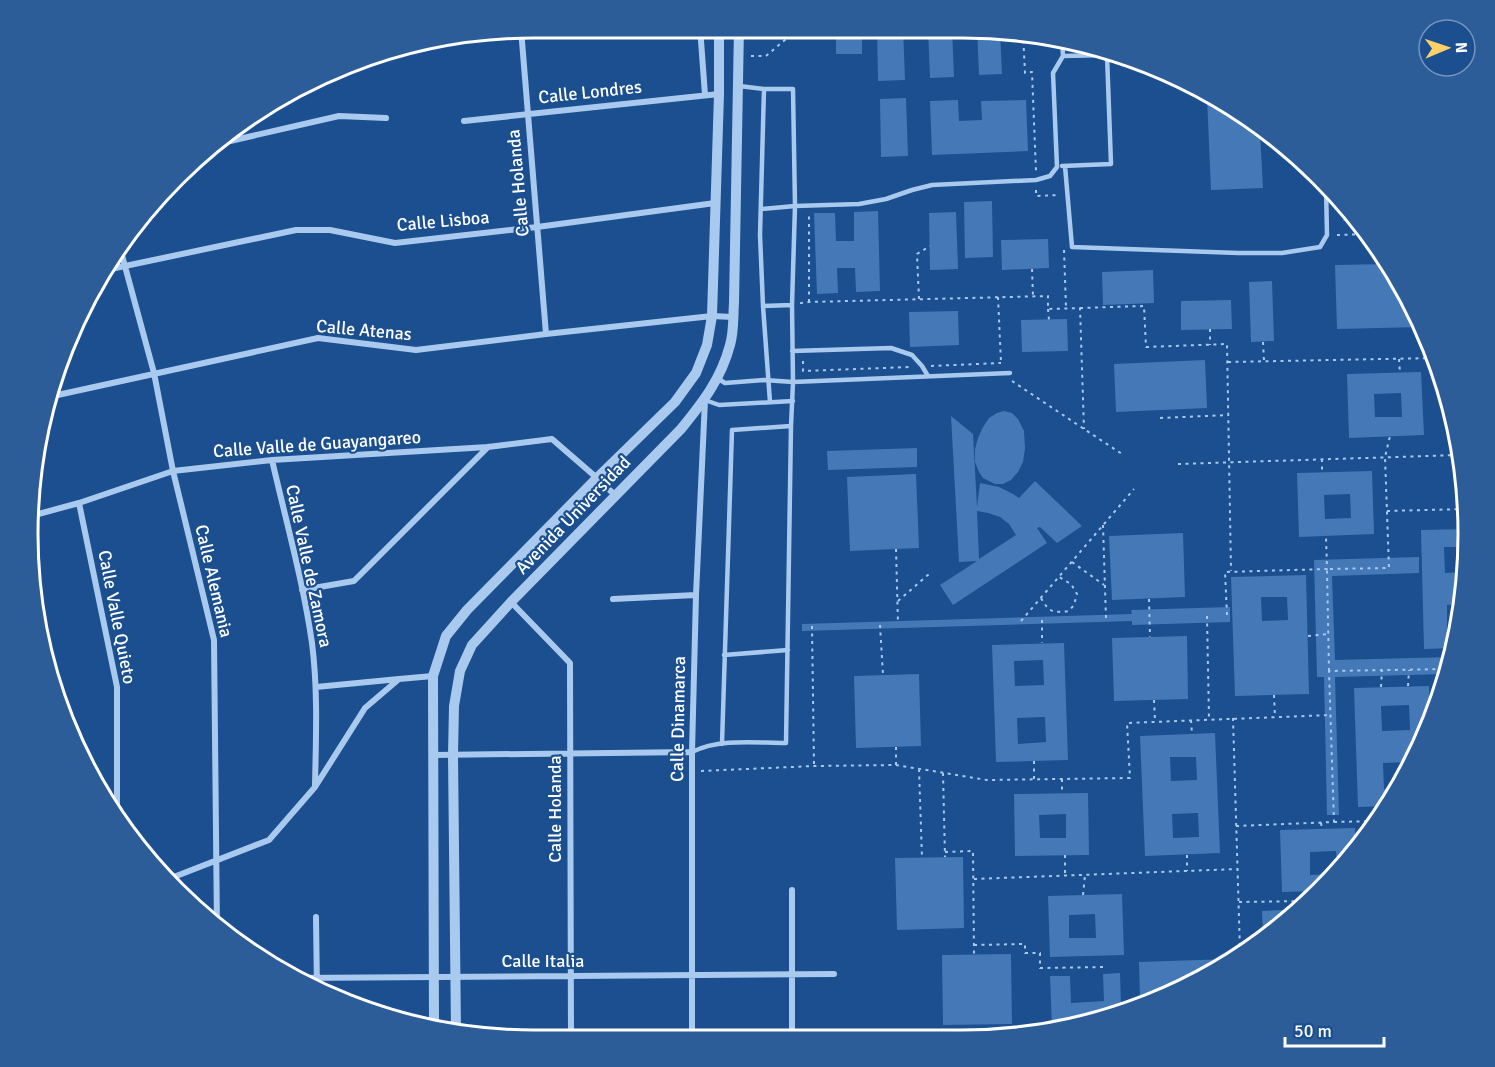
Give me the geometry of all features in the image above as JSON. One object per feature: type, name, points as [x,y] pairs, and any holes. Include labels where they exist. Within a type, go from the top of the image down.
[{"type":"street","name":"Calle Holanda","points":[[522,38],[546,334]]},
{"type":"street","points":[[701,38],[705,95]]},
{"type":"street","name":"Avenida Universidad","points":[[434,1019],[433,676],[446,636],[467,610],[675,402],[696,373],[706,345],[712,316],[719,94],[718,38]]},
{"type":"street","name":"Avenida Universidad","points":[[456,1023],[453,755],[454,706],[460,671],[472,645],[511,602],[681,429],[705,400],[721,372],[731,343],[733,317],[739,38]]},
{"type":"street","name":"Calle Londres","points":[[464,121],[719,94]]},
{"type":"street","points":[[237,137],[339,116],[386,118]]},
{"type":"street","name":"Calle Lisboa","points":[[115,268],[296,230],[330,230],[395,243],[715,203]]},
{"type":"street","name":"Calle Alemania","points":[[122,257],[154,373],[174,471],[214,640],[217,915]]},
{"type":"street","name":"Calle Atenas","points":[[57,395],[318,338],[416,350],[712,316],[733,317]]},
{"type":"street","name":"Calle Dinamarca","points":[[692,1030],[692,752],[705,400]]},
{"type":"street","name":"Calle Valle de Guayangareo","points":[[39,514],[174,471],[272,460],[488,447],[552,439],[616,496]]},
{"type":"street","points":[[302,590],[354,581],[488,447]]},
{"type":"street","name":"Calle Valle de Zamora","points":[[272,460],[312,644],[316,687],[315,786]]},
{"type":"street","name":"Calle Valle Quieto","points":[[79,502],[117,687],[117,803]]},
{"type":"street","points":[[613,599],[696,595]]},
{"type":"street","name":"Calle Holanda","points":[[511,602],[570,663],[571,1030]]},
{"type":"street","points":[[316,687],[433,676]]},
{"type":"street","points":[[175,876],[269,840],[315,786],[365,708],[399,679]]},
{"type":"street","points":[[433,755],[692,752]]},
{"type":"street","points":[[792,890],[792,1030]]},
{"type":"street","points":[[316,917],[317,978]]},
{"type":"street","name":"Calle Italia","points":[[317,978],[834,974]]},
{"type":"lane","points":[[761,209],[859,204],[886,200],[932,185],[1036,180],[1050,176],[1057,166],[1053,73],[1063,56],[1063,48]]},
{"type":"lane","points":[[1063,56],[1094,55]]},
{"type":"lane","points":[[1057,166],[1111,164],[1108,60]]},
{"type":"lane","points":[[692,752],[722,744],[786,743],[793,401],[792,304],[795,206],[793,89],[739,86]]},
{"type":"lane","points":[[764,89],[760,235],[770,402]]},
{"type":"lane","points":[[1065,166],[1072,247],[1238,253],[1282,253],[1320,247],[1327,235],[1326,198]]},
{"type":"lane","points":[[763,306],[792,304]]},
{"type":"lane","points":[[792,351],[891,348],[912,355],[928,376]]},
{"type":"lane","points":[[717,378],[725,383],[793,382],[1010,373]]},
{"type":"lane","points":[[705,400],[719,405],[793,401]]},
{"type":"lane","points":[[722,744],[723,655],[732,430],[791,426]]},
{"type":"lane","points":[[723,655],[788,650]]},
{"type":"path","points":[[739,56],[766,56],[787,38]]},
{"type":"path","points":[[809,206],[809,302]]},
{"type":"path","points":[[1327,235],[1357,234]]},
{"type":"path","points":[[919,299],[917,254],[930,246]]},
{"type":"path","points":[[1032,269],[1033,296]]},
{"type":"path","points":[[801,303],[1048,296],[1049,320]]},
{"type":"path","points":[[803,371],[1001,363],[998,297]]},
{"type":"path","points":[[1048,309],[1144,306],[1146,347],[1227,344],[1231,571]]},
{"type":"path","points":[[1080,308],[1083,429]]},
{"type":"path","points":[[1210,329],[1210,345]]},
{"type":"path","points":[[1263,342],[1264,362]]},
{"type":"path","points":[[1228,362],[1425,358]]},
{"type":"path","points":[[1399,359],[1400,373]]},
{"type":"path","points":[[1001,373],[1122,454]]},
{"type":"path","points":[[1160,418],[1228,415]]},
{"type":"path","points":[[1227,615],[1225,572],[1389,568],[1384,457],[1390,436]]},
{"type":"path","points":[[1178,464],[1451,455]]},
{"type":"path","points":[[1322,459],[1322,473]]},
{"type":"path","points":[[1021,621],[1134,489]]},
{"type":"path","points":[[1387,511],[1456,509]]},
{"type":"path","points":[[1103,524],[1106,619]]},
{"type":"path","points":[[1326,536],[1334,822]]},
{"type":"path","points":[[896,549],[898,624]]},
{"type":"path","points":[[1072,562],[1105,586]]},
{"type":"path","points":[[898,601],[929,574]]},
{"type":"path","points":[[1041,598],[1047,608],[1056,612],[1069,611],[1074,605],[1077,594],[1071,584],[1059,577]]},
{"type":"path","points":[[1149,599],[1150,637]]},
{"type":"path","points":[[1207,616],[1209,719]]},
{"type":"path","points":[[1042,620],[1042,643]]},
{"type":"path","points":[[880,625],[883,675]]},
{"type":"path","points":[[812,626],[814,766]]},
{"type":"path","points":[[1308,636],[1329,634]]},
{"type":"path","points":[[1329,671],[1439,669]]},
{"type":"path","points":[[1381,687],[1382,670]]},
{"type":"path","points":[[1408,686],[1409,670]]},
{"type":"path","points":[[1274,695],[1275,717]]},
{"type":"path","points":[[1154,700],[1155,722]]},
{"type":"path","points":[[700,771],[896,765],[987,780],[1130,778],[1127,723],[1330,715]]},
{"type":"path","points":[[1233,718],[1240,944]]},
{"type":"path","points":[[1191,720],[1192,734]]},
{"type":"path","points":[[896,747],[896,765]]},
{"type":"path","points":[[1034,761],[1035,780]]},
{"type":"path","points":[[919,769],[922,858]]},
{"type":"path","points":[[943,773],[945,857]]},
{"type":"path","points":[[1062,779],[1062,793]]},
{"type":"path","points":[[1236,826],[1365,821]]},
{"type":"path","points":[[1321,823],[1322,829]]},
{"type":"path","points":[[945,852],[973,851],[974,954]]},
{"type":"path","points":[[1065,855],[1065,876]]},
{"type":"path","points":[[1186,855],[1187,871]]},
{"type":"path","points":[[974,879],[1238,869]]},
{"type":"path","points":[[1083,895],[1085,875]]},
{"type":"path","points":[[1239,903],[1294,901]]},
{"type":"path","points":[[974,945],[1025,944],[1025,953],[1040,953],[1040,969],[1106,968]]},
{"type":"building","points":[[836,38],[862,38],[862,54],[836,54]]},
{"type":"building","points":[[877,38],[903,38],[905,80],[878,81]]},
{"type":"building","points":[[928,38],[952,38],[954,77],[930,78]]},
{"type":"building","points":[[977,38],[1000,40],[1002,74],[979,75]]},
{"type":"building","points":[[906,98],[908,156],[881,157],[880,99]]},
{"type":"building","points":[[958,100],[959,121],[982,120],[981,101],[1026,100],[1028,151],[932,155],[930,101]]},
{"type":"building","points":[[1207,103],[1260,138],[1263,188],[1211,190]]},
{"type":"building","points":[[992,201],[993,257],[965,258],[964,202]]},
{"type":"building","points":[[878,211],[880,291],[856,292],[855,268],[837,268],[838,293],[817,294],[814,213],[835,213],[836,241],[854,241],[854,212]]},
{"type":"building","points":[[956,212],[958,269],[930,270],[929,213]]},
{"type":"building","points":[[1048,239],[1049,268],[1002,270],[1001,240]]},
{"type":"building","points":[[1378,264],[1412,327],[1337,329],[1335,265]]},
{"type":"building","points":[[1153,270],[1154,303],[1103,305],[1102,272]]},
{"type":"building","points":[[1272,281],[1274,341],[1251,342],[1249,282]]},
{"type":"building","points":[[1231,300],[1232,329],[1181,330],[1181,301]]},
{"type":"building","points":[[958,311],[959,345],[910,347],[909,312]]},
{"type":"building","points":[[1067,319],[1068,351],[1022,352],[1021,320]]},
{"type":"building","points":[[1205,360],[1207,408],[1116,412],[1114,364]]},
{"type":"building","points":[[1421,372],[1424,435],[1349,438],[1347,374]],"holes":[[[1401,393],[1402,417],[1375,417],[1374,394]]]},
{"type":"building","points":[[1004,411],[1012,413],[1018,419],[1024,431],[1025,448],[1023,462],[1018,472],[1011,480],[1003,484],[995,484],[983,478],[979,472],[975,462],[975,449],[989,418]]},
{"type":"building","points":[[951,416],[973,434],[977,507],[980,483],[999,487],[1019,498],[1035,481],[1082,526],[1057,543],[1040,527],[1037,528],[1047,543],[953,605],[940,585],[977,561],[959,562]],"holes":[[[977,511],[1000,517],[1009,524],[1016,535],[979,559]]]},
{"type":"building","points":[[917,448],[917,467],[828,470],[827,451]]},
{"type":"building","points":[[1372,471],[1374,534],[1299,537],[1297,473]],"holes":[[[1350,494],[1351,518],[1325,519],[1324,495]]]},
{"type":"building","points":[[916,474],[919,548],[850,551],[847,477]]},
{"type":"building","points":[[1458,529],[1457,547],[1444,547],[1445,573],[1455,573],[1452,605],[1447,605],[1448,630],[1444,648],[1424,649],[1421,530]]},
{"type":"building","points":[[1183,533],[1185,597],[1112,600],[1109,536]]},
{"type":"building","points":[[1419,557],[1419,573],[1332,576],[1335,660],[1442,657],[1437,674],[1335,677],[1339,815],[1327,815],[1324,677],[1317,677],[1314,560]]},
{"type":"building","points":[[1306,575],[1309,694],[1235,696],[1231,577]],"holes":[[[1261,597],[1287,597],[1288,620],[1262,621]]]},
{"type":"building","points":[[1230,607],[1230,622],[1132,625],[1132,621],[802,631],[802,624],[1132,614],[1131,610]]},
{"type":"building","points":[[1187,636],[1188,699],[1114,701],[1112,638]]},
{"type":"building","points":[[1064,643],[1068,760],[996,762],[992,645]],"holes":[[[1043,660],[1044,685],[1015,686],[1014,661]],[[1045,717],[1046,742],[1018,744],[1017,718]]]},
{"type":"building","points":[[919,674],[921,746],[856,748],[854,676]]},
{"type":"building","points":[[1429,686],[1429,698],[1401,762],[1383,763],[1384,789],[1387,789],[1376,806],[1358,807],[1354,688]],"holes":[[[1409,705],[1410,730],[1382,731],[1381,706]]]},
{"type":"building","points":[[1215,733],[1220,853],[1145,856],[1140,736]],"holes":[[[1170,757],[1196,757],[1197,780],[1171,781]],[[1198,813],[1199,837],[1173,838],[1172,814]]]},
{"type":"building","points":[[1088,793],[1089,855],[1015,856],[1014,794]],"holes":[[[1066,814],[1066,838],[1040,838],[1039,815]]]},
{"type":"building","points":[[1355,828],[1355,835],[1336,858],[1336,851],[1310,852],[1310,875],[1321,875],[1304,891],[1282,892],[1280,830]]},
{"type":"building","points":[[963,857],[964,928],[897,930],[895,858]]},
{"type":"building","points":[[1122,894],[1124,955],[1050,957],[1048,896]],"holes":[[[1095,914],[1096,938],[1069,938],[1069,915]]]},
{"type":"building","points":[[1283,910],[1263,927],[1262,911]]},
{"type":"building","points":[[1011,954],[1012,1024],[943,1025],[942,955]]},
{"type":"building","points":[[1216,959],[1140,996],[1139,962]]},
{"type":"building","points":[[1120,973],[1121,1003],[1090,1013],[1052,1021],[1050,976],[1070,976],[1071,1003],[1104,1001],[1103,974]]}]
